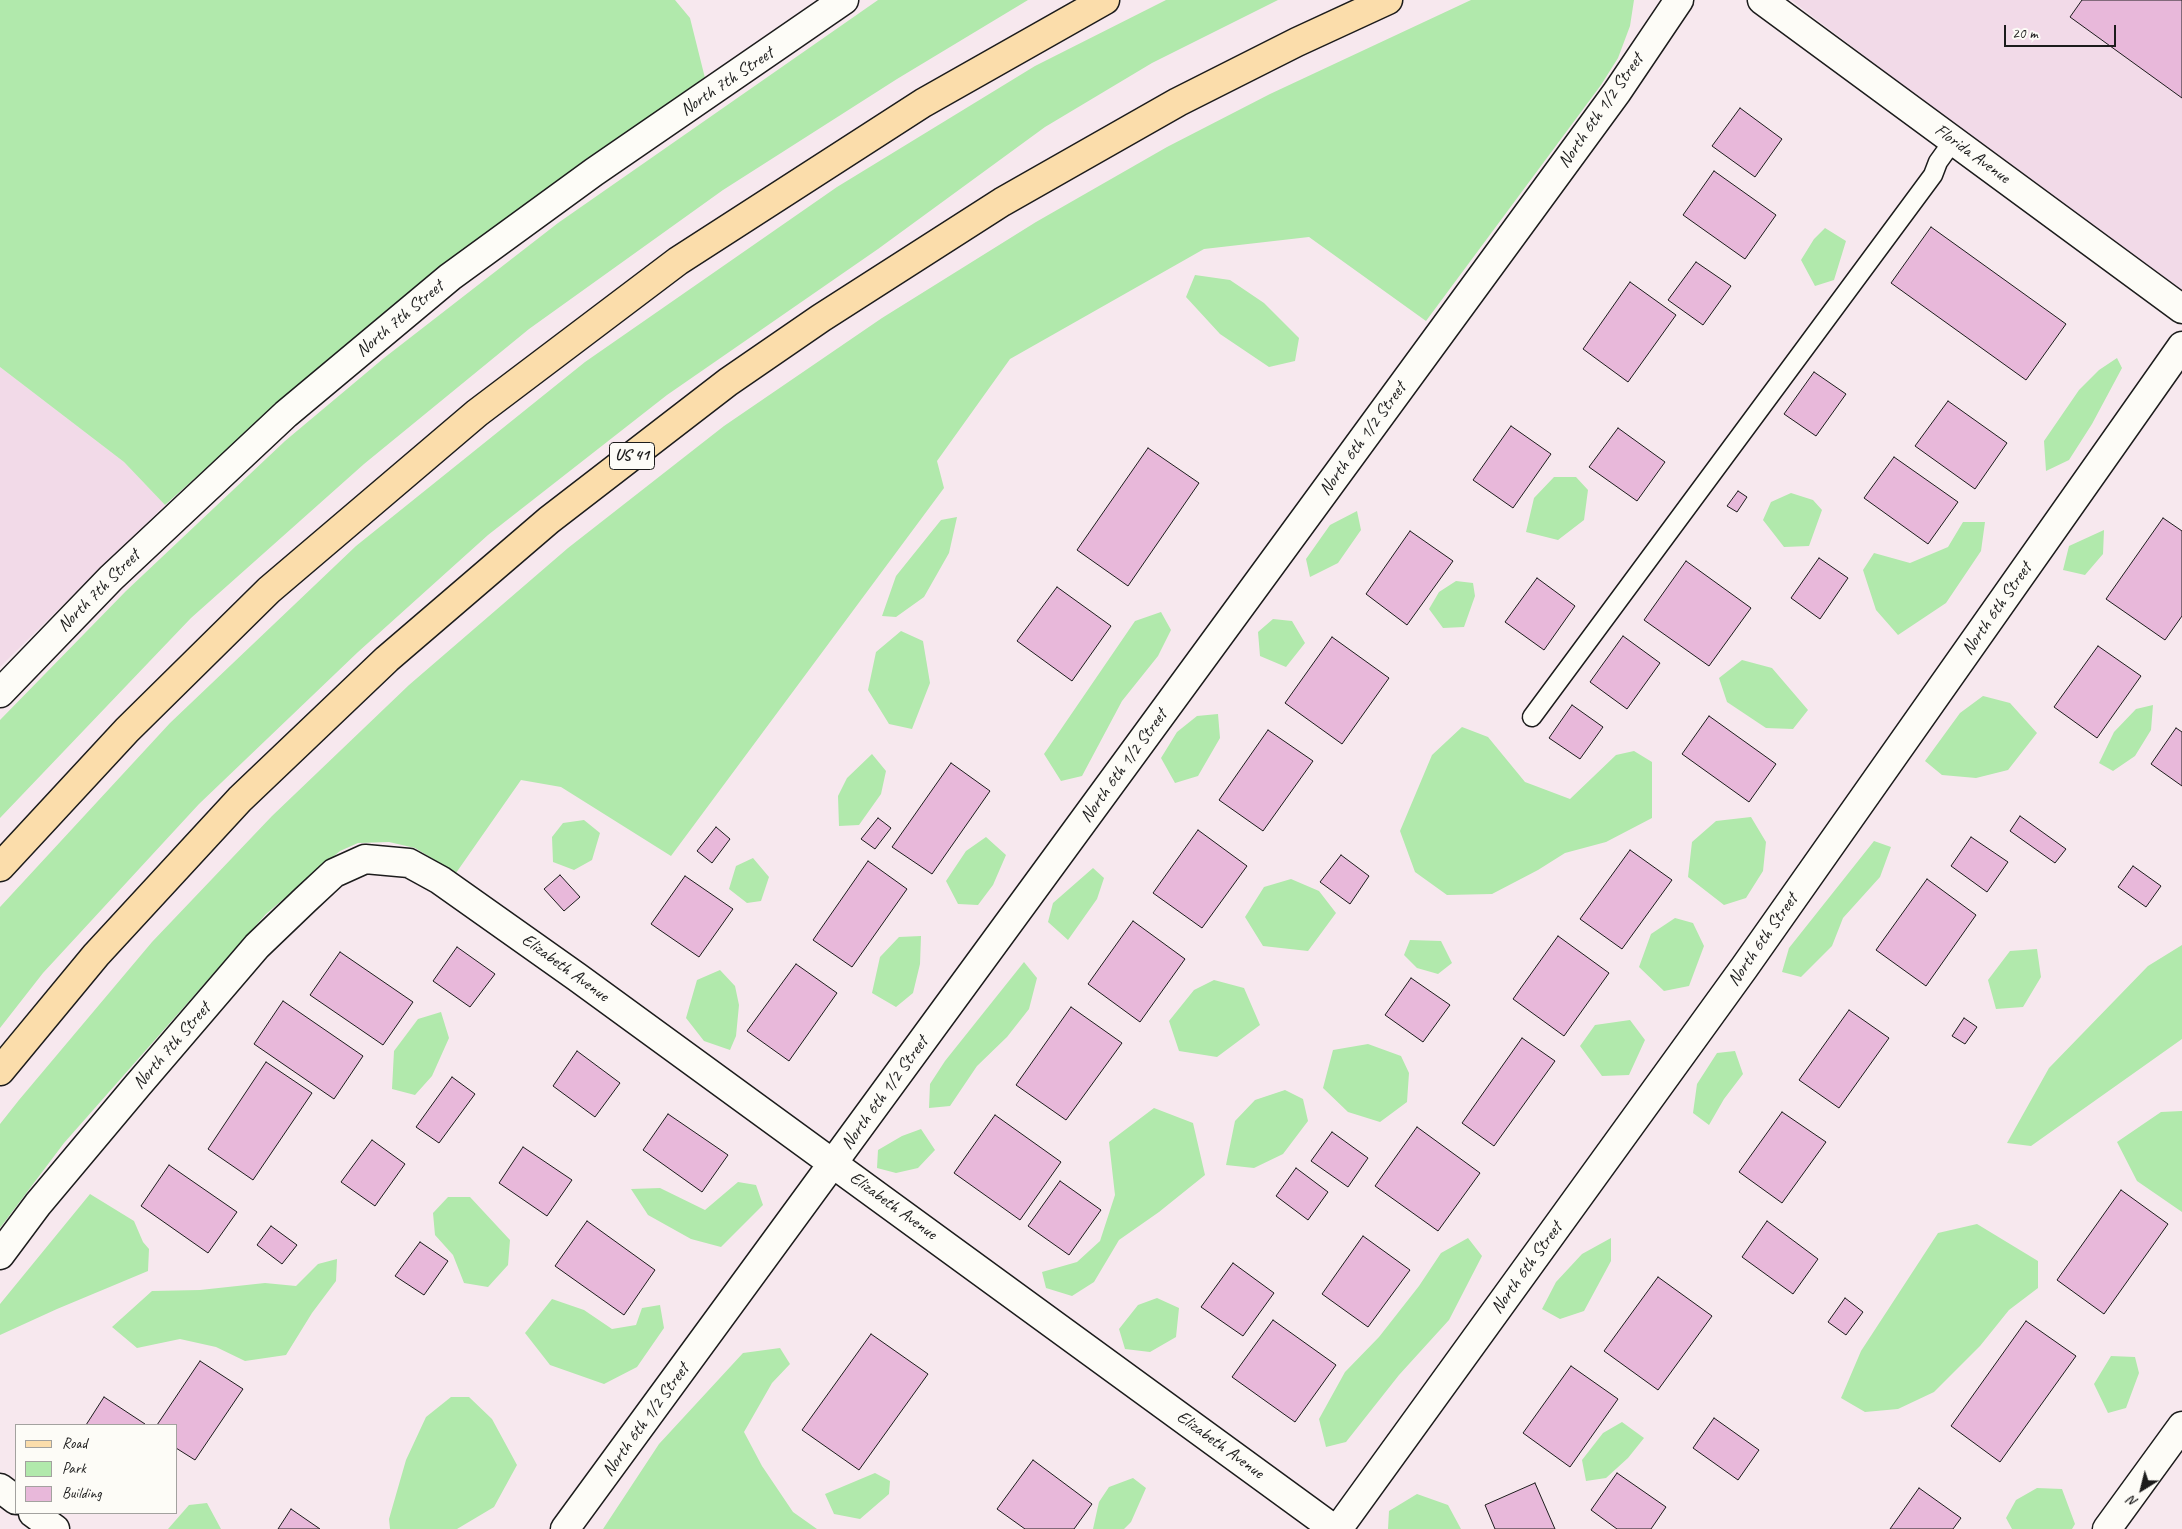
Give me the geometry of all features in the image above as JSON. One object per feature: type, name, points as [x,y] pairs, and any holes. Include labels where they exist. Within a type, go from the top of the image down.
[{"type":"main road","points":[[0,867],[127,730],[269,590],[477,413],[678,261],[923,103],[1105,0]]},
{"type":"main road","name":"US 41","points":[[0,1071],[96,955],[240,799],[387,659],[549,520],[728,382],[821,318],[1002,202],[1178,102],[1297,42],[1388,0]]},
{"type":"street","name":"North 7th Street","points":[[0,693],[111,578],[279,421],[450,278],[594,172],[844,0]]},
{"type":"street","name":"North 6th 1/2 Street","points":[[565,1529],[1616,92],[1679,0]]},
{"type":"street","name":"Florida Avenue","points":[[1762,0],[2182,309]]},
{"type":"street","name":"North 6th Street","points":[[1338,1529],[1744,968],[2182,346]]},
{"type":"street","name":"North 7th Street","points":[[0,1255],[50,1190],[257,946],[334,873],[365,859]]},
{"type":"street","name":"Elizabeth Avenue","points":[[365,859],[410,863],[440,880],[834,1163],[1334,1529]]},
{"type":"street","points":[[2107,1529],[2182,1426]]},
{"type":"street","points":[[0,1488],[15,1499]]},
{"type":"street","points":[[34,1514],[55,1529]]},
{"type":"lane","points":[[1532,717],[1922,190],[1953,141]]},
{"type":"shaded area","points":[[1791,0],[2182,0],[2182,290],[1888,74]]},
{"type":"shaded area","points":[[0,367],[124,462],[165,505],[0,667]]},
{"type":"green space","points":[[0,0],[675,0],[690,18],[705,78],[582,162],[437,270],[277,405],[165,505],[124,462],[0,367]]},
{"type":"green space","points":[[878,0],[1028,0],[897,79],[723,190],[529,329],[364,464],[191,618],[0,818],[0,720],[126,591],[285,441],[384,358],[558,223]]},
{"type":"green space","points":[[1166,0],[1278,0],[1152,63],[1045,127],[878,249],[667,395],[488,535],[358,652],[199,804],[43,973],[0,1028],[0,907],[170,723],[356,546],[585,362],[837,187],[1035,66]]},
{"type":"green space","points":[[1471,0],[1634,0],[1630,26],[1618,58],[1601,85],[1426,321],[1309,237],[1204,249],[1010,359],[937,461],[944,488],[671,856],[561,787],[521,780],[456,873],[415,848],[389,842],[358,843],[340,851],[266,914],[64,1143],[0,1228],[0,1124],[19,1100],[152,942],[272,816],[409,685],[568,548],[724,426],[882,318],[1036,222],[1167,147],[1270,94]]},
{"type":"green space","points":[[1825,228],[1846,241],[1834,280],[1815,286],[1801,260],[1814,239]]},
{"type":"green space","points":[[1195,275],[1230,280],[1264,303],[1299,338],[1295,361],[1269,367],[1220,334],[1186,297]]},
{"type":"green space","points":[[2117,358],[2122,368],[2092,424],[2069,460],[2046,471],[2044,441],[2079,390],[2099,370]]},
{"type":"green space","points":[[1554,477],[1576,477],[1588,490],[1584,520],[1558,540],[1526,532],[1534,498]]},
{"type":"green space","points":[[1791,493],[1813,500],[1822,510],[1809,546],[1784,547],[1763,520],[1771,502]]},
{"type":"green space","points":[[1357,511],[1361,530],[1338,563],[1310,577],[1306,559],[1330,525]]},
{"type":"green space","points":[[957,517],[949,553],[924,597],[896,617],[882,616],[896,576],[941,520]]},
{"type":"green space","points":[[1963,522],[1985,522],[1981,551],[1946,603],[1898,635],[1876,610],[1863,570],[1874,553],[1910,563],[1948,547]]},
{"type":"green space","points":[[2104,530],[2103,554],[2085,575],[2063,570],[2069,546]]},
{"type":"green space","points":[[1456,581],[1473,583],[1475,596],[1464,627],[1443,628],[1429,609],[1439,592]]},
{"type":"green space","points":[[1161,612],[1171,630],[1158,656],[1122,701],[1082,776],[1061,781],[1044,754],[1135,621]]},
{"type":"green space","points":[[1273,619],[1292,621],[1305,643],[1286,667],[1260,656],[1258,632]]},
{"type":"green space","points":[[901,631],[923,641],[930,683],[912,729],[889,724],[868,690],[876,652]]},
{"type":"green space","points":[[1742,660],[1772,668],[1808,710],[1793,729],[1766,728],[1727,702],[1719,678]]},
{"type":"green space","points":[[1983,696],[2010,703],[2037,733],[2008,770],[1976,778],[1942,775],[1925,761],[1960,713]]},
{"type":"green space","points":[[2153,705],[2151,730],[2135,756],[2113,771],[2099,763],[2114,732],[2136,709]]},
{"type":"green space","points":[[1218,714],[1220,738],[1198,776],[1175,783],[1161,758],[1177,732],[1197,716]]},
{"type":"green space","points":[[1462,727],[1488,737],[1525,782],[1570,799],[1616,755],[1634,751],[1652,762],[1652,818],[1606,842],[1565,853],[1538,870],[1492,894],[1447,895],[1415,872],[1400,831],[1432,755]]},
{"type":"green space","points":[[872,754],[886,771],[881,794],[859,825],[839,826],[838,796],[847,778]]},
{"type":"green space","points":[[1751,817],[1766,842],[1763,871],[1746,898],[1724,905],[1688,877],[1692,842],[1716,821]]},
{"type":"green space","points":[[584,820],[600,833],[592,860],[574,870],[553,862],[552,837],[563,823]]},
{"type":"green space","points":[[986,837],[1006,855],[993,885],[978,905],[958,904],[946,881],[966,851]]},
{"type":"green space","points":[[1874,841],[1891,847],[1880,877],[1843,918],[1832,946],[1801,977],[1782,972],[1789,948]]},
{"type":"green space","points":[[753,858],[769,877],[761,901],[747,903],[729,889],[736,866]]},
{"type":"green space","points":[[1093,868],[1104,878],[1097,899],[1068,940],[1048,922],[1053,903]]},
{"type":"green space","points":[[1291,879],[1319,891],[1336,913],[1308,951],[1263,946],[1245,917],[1264,887]]},
{"type":"green space","points":[[1675,918],[1693,923],[1704,946],[1689,986],[1664,991],[1639,967],[1651,934]]},
{"type":"green space","points":[[921,936],[920,964],[913,993],[896,1007],[872,993],[880,957],[899,937]]},
{"type":"green space","points":[[1410,940],[1441,941],[1452,963],[1438,974],[1417,968],[1404,955]]},
{"type":"green space","points":[[2182,945],[2182,1039],[2031,1146],[2007,1143],[2049,1068],[2148,966]]},
{"type":"green space","points":[[2037,949],[2041,977],[2023,1007],[1996,1009],[1988,980],[2010,951]]},
{"type":"green space","points":[[1024,962],[1037,978],[1029,1009],[1007,1037],[977,1066],[950,1106],[929,1108],[930,1084],[945,1061]]},
{"type":"green space","points":[[720,970],[735,986],[739,1005],[736,1036],[730,1050],[704,1041],[686,1018],[697,980]]},
{"type":"green space","points":[[1214,980],[1244,988],[1260,1025],[1217,1057],[1179,1051],[1169,1021],[1194,990]]},
{"type":"green space","points":[[441,1012],[449,1038],[432,1076],[415,1095],[392,1089],[394,1051],[418,1019]]},
{"type":"green space","points":[[1630,1020],[1645,1040],[1629,1075],[1602,1076],[1580,1046],[1595,1025]]},
{"type":"green space","points":[[1368,1044],[1401,1056],[1409,1073],[1407,1102],[1380,1122],[1348,1112],[1323,1088],[1333,1050]]},
{"type":"green space","points":[[1735,1051],[1743,1074],[1724,1099],[1709,1125],[1693,1113],[1697,1084],[1717,1053]]},
{"type":"green space","points":[[1285,1090],[1303,1099],[1308,1121],[1283,1154],[1254,1168],[1226,1165],[1235,1121],[1255,1100]]},
{"type":"green space","points":[[1154,1108],[1193,1123],[1205,1175],[1159,1212],[1119,1240],[1094,1282],[1072,1296],[1046,1288],[1042,1272],[1077,1262],[1100,1241],[1115,1195],[1109,1142]]},
{"type":"green space","points":[[2182,1111],[2182,1212],[2137,1181],[2117,1142],[2161,1112]]},
{"type":"green space","points":[[921,1129],[935,1150],[918,1168],[896,1173],[877,1168],[878,1150],[902,1136]]},
{"type":"green space","points":[[738,1182],[756,1185],[763,1205],[721,1247],[691,1239],[648,1215],[631,1189],[660,1188],[705,1210]]},
{"type":"green space","points":[[90,1194],[134,1221],[143,1242],[149,1249],[148,1271],[0,1335],[0,1304]]},
{"type":"green space","points":[[448,1197],[470,1197],[510,1240],[508,1265],[488,1287],[464,1283],[453,1255],[435,1235],[433,1213]]},
{"type":"green space","points":[[1977,1224],[2038,1261],[2038,1288],[2009,1310],[1980,1346],[1934,1392],[1898,1409],[1865,1412],[1841,1398],[1861,1351],[1938,1233]]},
{"type":"green space","points":[[1468,1238],[1482,1256],[1449,1320],[1399,1375],[1346,1442],[1326,1447],[1319,1419],[1345,1372],[1379,1337],[1419,1286],[1441,1253]]},
{"type":"green space","points":[[1611,1238],[1611,1261],[1584,1311],[1560,1319],[1542,1309],[1556,1282],[1582,1254]]},
{"type":"green space","points":[[337,1259],[336,1281],[312,1313],[286,1355],[245,1361],[216,1347],[180,1339],[137,1348],[112,1327],[152,1291],[200,1290],[265,1283],[296,1286],[318,1264]]},
{"type":"green space","points":[[1157,1298],[1179,1308],[1176,1337],[1150,1352],[1125,1349],[1119,1329],[1138,1305]]},
{"type":"green space","points":[[552,1299],[584,1310],[612,1329],[636,1325],[642,1308],[660,1305],[664,1328],[637,1367],[604,1384],[550,1365],[525,1333]]},
{"type":"green space","points":[[780,1348],[790,1364],[772,1383],[744,1432],[762,1466],[793,1512],[817,1529],[603,1529],[659,1444],[743,1353]]},
{"type":"green space","points":[[2111,1356],[2135,1357],[2139,1373],[2126,1408],[2108,1413],[2094,1384]]},
{"type":"green space","points":[[451,1397],[469,1397],[492,1419],[517,1465],[494,1507],[457,1529],[390,1529],[389,1519],[406,1460],[426,1417]]},
{"type":"green space","points":[[1622,1422],[1644,1438],[1628,1458],[1606,1478],[1586,1481],[1582,1460],[1603,1433]]},
{"type":"green space","points":[[875,1473],[890,1481],[889,1494],[860,1519],[834,1514],[825,1494]]},
{"type":"green space","points":[[1133,1478],[1146,1488],[1131,1522],[1124,1529],[1093,1529],[1099,1502],[1109,1487]]},
{"type":"green space","points":[[2037,1488],[2062,1489],[2075,1524],[2072,1529],[2012,1529],[2006,1518],[2016,1500]]},
{"type":"green space","points":[[1417,1494],[1448,1505],[1461,1529],[1388,1529],[1389,1511]]},
{"type":"green space","points":[[207,1503],[221,1529],[168,1529],[189,1505]]},
{"type":"building","points":[[2082,0],[2182,0],[2182,98],[2070,17]]},
{"type":"building","points":[[1740,108],[1782,139],[1755,177],[1712,146]]},
{"type":"building","points":[[1714,171],[1776,215],[1745,259],[1683,215]]},
{"type":"building","points":[[1931,227],[2066,324],[2026,380],[1891,283]]},
{"type":"building","points":[[1696,262],[1731,286],[1703,325],[1668,300]]},
{"type":"building","points":[[1630,282],[1676,315],[1628,382],[1583,349]]},
{"type":"building","points":[[1814,372],[1846,394],[1816,436],[1784,414]]},
{"type":"building","points":[[1948,401],[2007,443],[1975,489],[1915,446]]},
{"type":"building","points":[[1511,426],[1551,454],[1513,508],[1473,480]]},
{"type":"building","points":[[1618,428],[1665,462],[1637,501],[1589,467]]},
{"type":"building","points":[[1148,448],[1199,483],[1128,586],[1077,550]]},
{"type":"building","points":[[1894,457],[1958,502],[1928,544],[1864,498]]},
{"type":"building","points":[[1738,491],[1747,497],[1737,512],[1727,506]]},
{"type":"building","points":[[2163,518],[2182,531],[2182,616],[2165,640],[2106,599]]},
{"type":"building","points":[[1410,531],[1453,561],[1407,625],[1366,594]]},
{"type":"building","points":[[1819,558],[1848,578],[1820,619],[1791,598]]},
{"type":"building","points":[[1686,561],[1751,608],[1709,666],[1644,620]]},
{"type":"building","points":[[1537,578],[1575,606],[1544,650],[1505,622]]},
{"type":"building","points":[[1057,587],[1111,626],[1072,681],[1017,641]]},
{"type":"building","points":[[1623,636],[1660,663],[1627,709],[1590,682]]},
{"type":"building","points":[[1332,637],[1389,678],[1342,744],[1285,703]]},
{"type":"building","points":[[2098,646],[2141,676],[2097,738],[2054,707]]},
{"type":"building","points":[[1572,705],[1603,727],[1580,759],[1549,738]]},
{"type":"building","points":[[1709,716],[1776,764],[1749,802],[1682,754]]},
{"type":"building","points":[[2176,728],[2182,732],[2182,786],[2151,764]]},
{"type":"building","points":[[1268,730],[1313,761],[1263,831],[1219,800]]},
{"type":"building","points":[[951,763],[990,791],[932,874],[892,847]]},
{"type":"building","points":[[2020,816],[2066,849],[2055,863],[2010,831]]},
{"type":"building","points":[[878,818],[891,828],[875,849],[861,839]]},
{"type":"building","points":[[716,827],[730,839],[712,863],[697,851]]},
{"type":"building","points":[[1198,830],[1247,866],[1202,928],[1153,893]]},
{"type":"building","points":[[1971,837],[2008,862],[1987,892],[1951,866]]},
{"type":"building","points":[[1630,850],[1672,880],[1622,949],[1580,919]]},
{"type":"building","points":[[1341,855],[1369,876],[1350,904],[1320,882]]},
{"type":"building","points":[[868,861],[907,889],[852,967],[813,940]]},
{"type":"building","points":[[2133,866],[2161,886],[2146,907],[2118,887]]},
{"type":"building","points":[[560,875],[580,897],[564,911],[544,889]]},
{"type":"building","points":[[685,876],[733,909],[699,957],[651,924]]},
{"type":"building","points":[[1927,879],[1976,915],[1926,986],[1876,950]]},
{"type":"building","points":[[1133,921],[1185,959],[1140,1022],[1088,984]]},
{"type":"building","points":[[1558,936],[1609,973],[1564,1036],[1513,999]]},
{"type":"building","points":[[457,947],[495,974],[470,1007],[433,981]]},
{"type":"building","points":[[340,952],[413,1002],[383,1045],[310,995]]},
{"type":"building","points":[[796,964],[837,993],[789,1061],[747,1031]]},
{"type":"building","points":[[1411,978],[1450,1005],[1423,1042],[1385,1015]]},
{"type":"building","points":[[283,1001],[363,1056],[334,1099],[254,1044]]},
{"type":"building","points":[[1071,1007],[1122,1043],[1066,1120],[1016,1085]]},
{"type":"building","points":[[1849,1010],[1889,1038],[1839,1108],[1799,1080]]},
{"type":"building","points":[[1964,1018],[1977,1027],[1965,1044],[1952,1036]]},
{"type":"building","points":[[1522,1038],[1555,1061],[1494,1146],[1462,1123]]},
{"type":"building","points":[[577,1051],[620,1083],[595,1117],[553,1086]]},
{"type":"building","points":[[266,1062],[312,1093],[253,1180],[208,1149]]},
{"type":"building","points":[[452,1077],[475,1094],[439,1143],[416,1127]]},
{"type":"building","points":[[1782,1112],[1826,1142],[1782,1203],[1739,1172]]},
{"type":"building","points":[[668,1114],[728,1155],[702,1192],[643,1150]]},
{"type":"building","points":[[995,1115],[1061,1162],[1020,1220],[954,1173]]},
{"type":"building","points":[[1417,1127],[1480,1173],[1438,1231],[1375,1186]]},
{"type":"building","points":[[1332,1132],[1368,1158],[1348,1187],[1311,1161]]},
{"type":"building","points":[[372,1140],[405,1164],[375,1206],[341,1182]]},
{"type":"building","points":[[523,1147],[572,1180],[547,1216],[499,1183]]},
{"type":"building","points":[[169,1165],[237,1212],[208,1253],[141,1206]]},
{"type":"building","points":[[1296,1168],[1328,1192],[1308,1220],[1276,1196]]},
{"type":"building","points":[[1060,1181],[1101,1210],[1069,1255],[1028,1226]]},
{"type":"building","points":[[2121,1190],[2168,1224],[2104,1314],[2057,1280]]},
{"type":"building","points":[[587,1221],[655,1270],[624,1315],[555,1266]]},
{"type":"building","points":[[1767,1221],[1818,1259],[1793,1294],[1742,1257]]},
{"type":"building","points":[[271,1226],[297,1245],[282,1264],[257,1245]]},
{"type":"building","points":[[1363,1236],[1410,1270],[1368,1327],[1322,1294]]},
{"type":"building","points":[[420,1242],[448,1261],[424,1295],[395,1276]]},
{"type":"building","points":[[1233,1263],[1274,1293],[1243,1336],[1201,1307]]},
{"type":"building","points":[[1658,1277],[1712,1316],[1658,1390],[1604,1351]]},
{"type":"building","points":[[1845,1298],[1863,1312],[1846,1335],[1828,1322]]},
{"type":"building","points":[[1273,1320],[1336,1365],[1295,1422],[1232,1377]]},
{"type":"building","points":[[2026,1321],[2076,1356],[2000,1462],[1951,1426]]},
{"type":"building","points":[[871,1334],[928,1374],[859,1470],[802,1430]]},
{"type":"building","points":[[200,1361],[243,1389],[195,1460],[178,1449],[178,1424],[158,1424]]},
{"type":"building","points":[[1571,1366],[1618,1399],[1570,1467],[1523,1433]]},
{"type":"building","points":[[104,1397],[145,1424],[87,1424]]},
{"type":"building","points":[[1714,1418],[1759,1450],[1738,1480],[1693,1448]]},
{"type":"building","points":[[1033,1460],[1092,1504],[1074,1529],[1025,1529],[997,1509]]},
{"type":"building","points":[[1617,1473],[1666,1507],[1651,1529],[1617,1529],[1591,1510]]},
{"type":"building","points":[[1535,1483],[1555,1529],[1495,1529],[1485,1505]]},
{"type":"building","points":[[1919,1488],[1961,1518],[1953,1529],[1890,1529]]},
{"type":"building","points":[[291,1509],[320,1529],[278,1529]]}]
